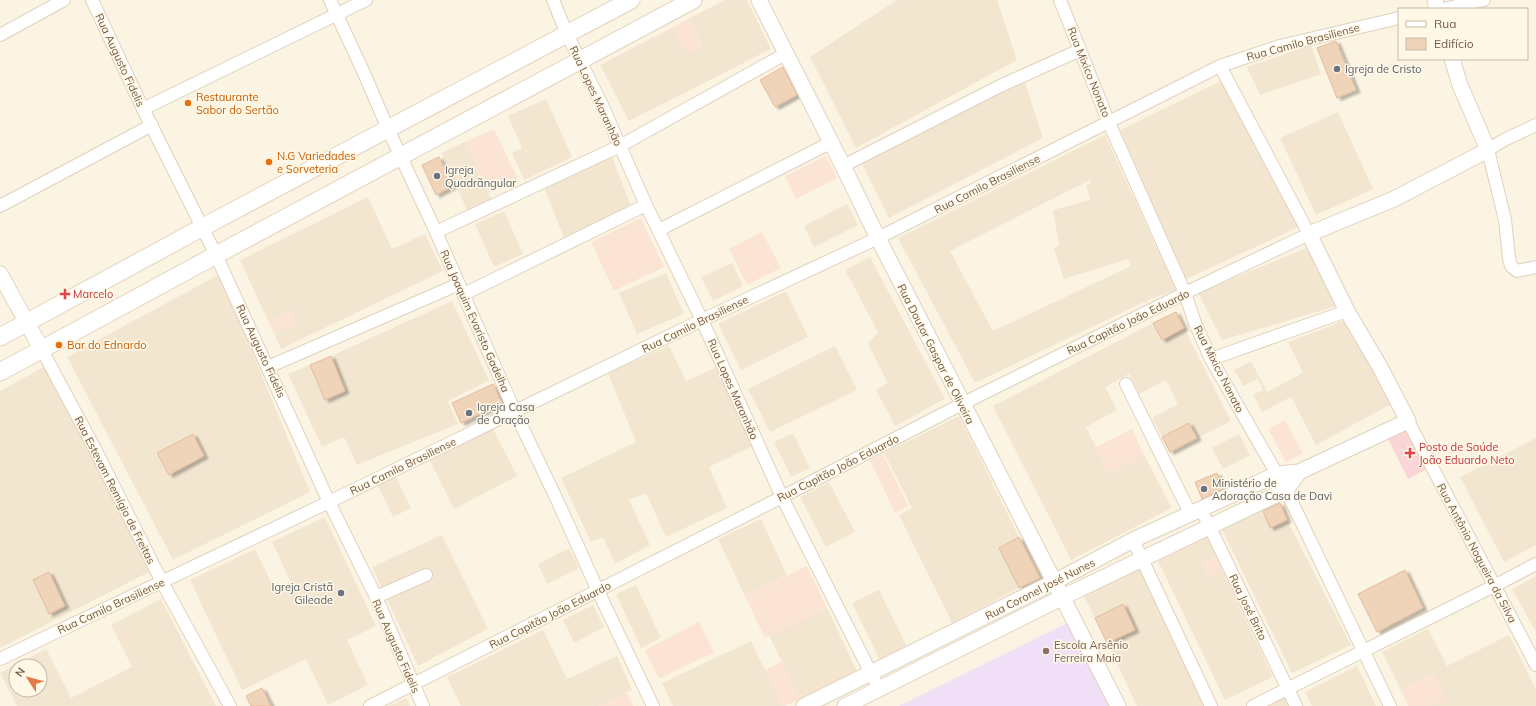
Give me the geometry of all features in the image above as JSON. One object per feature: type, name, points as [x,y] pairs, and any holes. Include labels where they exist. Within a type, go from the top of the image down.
[{"type":"main road","points":[[0,337],[203,227],[631,0]]},
{"type":"main road","points":[[0,372],[693,0]]},
{"type":"street","points":[[0,35],[64,0]]},
{"type":"street","name":"Rua Augusto Fidelis","points":[[92,0],[203,227],[329,502],[376,597],[423,706]]},
{"type":"street","name":"Rua Joaquim Evaristo Gadelha","points":[[330,0],[436,232],[515,412],[653,706]]},
{"type":"street","points":[[144,109],[366,0]]},
{"type":"street","name":"Rua Lopes Maranhão","points":[[553,0],[567,34],[646,205],[702,320],[782,497],[870,674],[879,689]]},
{"type":"street","name":"Rua Doutor Gaspar de Oliveira","points":[[758,0],[962,404],[1118,706]]},
{"type":"street","name":"Rua Mixico Nonato","points":[[1060,0],[1109,123],[1184,293],[1211,359],[1286,490],[1390,706]]},
{"type":"street","points":[[1448,8],[1484,0]]},
{"type":"street","name":"Rua Camilo Brasiliense","points":[[0,659],[329,502],[702,320],[878,238],[1220,66],[1248,55],[1280,46],[1398,18]]},
{"type":"street","points":[[843,166],[1000,86],[1080,50]]},
{"type":"street","points":[[436,232],[620,146],[785,54]]},
{"type":"street","points":[[1452,60],[1460,85],[1488,150],[1505,220],[1506,243],[1511,266],[1517,271],[1536,266]]},
{"type":"street","points":[[1220,66],[1258,141],[1309,234],[1347,311],[1380,367],[1408,421],[1299,472],[1286,490]]},
{"type":"street","points":[[0,206],[152,125]]},
{"type":"street","points":[[1309,234],[1394,200],[1504,140],[1536,125]]},
{"type":"street","points":[[659,230],[830,143]]},
{"type":"street","points":[[268,367],[461,289],[646,205]]},
{"type":"street","name":"Rua Capitão João Eduardo","points":[[370,706],[962,404],[1184,293],[1309,234]]},
{"type":"street","name":"Rua Estevam Remígio de Freitas","points":[[0,274],[95,449],[162,582],[230,706]]},
{"type":"street","points":[[1211,359],[1347,311]]},
{"type":"street","name":"Rua José Brito","points":[[1126,384],[1196,511],[1209,527],[1296,706]]},
{"type":"street","name":"Rua Antônio Nogueira da Silva","points":[[1408,421],[1536,665]]},
{"type":"street","name":"Rua Coronel José Nunes","points":[[804,706],[1054,582],[1134,540],[1277,474],[1299,472]]},
{"type":"street","name":"Rua Coronel José Nunes","points":[[845,706],[1063,597],[1286,490]]},
{"type":"street","points":[[1134,540],[1211,706]]},
{"type":"street","points":[[1253,706],[1536,564]]},
{"type":"street","points":[[376,597],[426,575]]},
{"type":"shaded area","points":[[725,0],[747,0],[771,49],[629,121],[600,65],[673,27],[687,53],[702,45],[688,19]]},
{"type":"shaded area","points":[[897,0],[997,0],[1017,60],[856,148],[810,57]]},
{"type":"shaded area","points":[[688,19],[702,46],[687,54],[673,27]]},
{"type":"shaded area","points":[[1311,45],[1321,74],[1260,95],[1247,67]]},
{"type":"shaded area","points":[[1024,80],[1043,138],[889,218],[861,162]]},
{"type":"shaded area","points":[[1223,80],[1299,227],[1186,279],[1120,130]]},
{"type":"shaded area","points":[[546,99],[572,157],[524,180],[512,153],[522,148],[508,116]]},
{"type":"shaded area","points":[[1338,112],[1373,189],[1316,215],[1280,138]]},
{"type":"shaded area","points":[[494,129],[518,179],[488,193],[465,142]]},
{"type":"shaded area","points":[[1105,135],[1176,290],[1148,300],[1146,304],[1144,302],[975,383],[898,238]],"holes":[[[1090,180],[1091,183],[1086,185],[1090,200],[1053,210],[1059,245],[1054,249],[1064,279],[1128,259],[1131,266],[993,331],[950,251]]]},
{"type":"shaded area","points":[[465,142],[491,199],[467,210],[441,153]]},
{"type":"shaded area","points":[[610,152],[631,206],[564,238],[543,185]]},
{"type":"shaded area","points":[[826,156],[837,178],[796,199],[785,176]]},
{"type":"shaded area","points":[[368,197],[392,249],[425,234],[443,271],[281,349],[274,333],[294,323],[289,311],[268,321],[240,260]]},
{"type":"shaded area","points":[[847,204],[858,225],[814,247],[804,226]]},
{"type":"shaded area","points":[[504,211],[523,254],[494,267],[475,224]]},
{"type":"shaded area","points":[[641,218],[664,267],[614,291],[591,242]]},
{"type":"shaded area","points":[[762,232],[781,268],[747,285],[729,249]]},
{"type":"shaded area","points":[[1311,246],[1340,305],[1222,340],[1198,293]]},
{"type":"shaded area","points":[[870,257],[945,399],[895,426],[876,390],[888,383],[868,344],[878,332],[845,270]]},
{"type":"shaded area","points":[[732,263],[743,286],[713,301],[701,277]]},
{"type":"shaded area","points":[[666,273],[684,314],[637,334],[619,293]]},
{"type":"shaded area","points":[[220,274],[310,492],[173,560],[67,357]]},
{"type":"shaded area","points":[[786,291],[808,337],[741,370],[718,324]]},
{"type":"shaded area","points":[[452,301],[489,380],[448,401],[458,424],[357,465],[344,437],[322,447],[288,374],[310,365],[325,399],[345,391],[331,356]]},
{"type":"shaded area","points":[[289,311],[294,323],[274,333],[268,321]]},
{"type":"shaded area","points":[[1351,318],[1395,402],[1316,445],[1291,397],[1262,412],[1253,395],[1263,390],[1258,379],[1243,386],[1234,370],[1251,361],[1267,392],[1303,373],[1288,342]]},
{"type":"shaded area","points":[[1153,323],[1162,340],[1184,328],[1231,421],[1197,438],[1189,423],[1162,437],[1152,418],[1178,404],[1166,380],[1139,394],[1129,374],[1105,387],[1117,410],[1086,427],[1109,473],[1144,455],[1172,508],[1071,560],[993,406]]},
{"type":"shaded area","points":[[669,346],[686,381],[719,366],[755,445],[709,467],[727,508],[666,537],[646,493],[629,500],[650,545],[615,564],[603,537],[591,542],[561,478],[636,442],[608,373]]},
{"type":"shaded area","points":[[835,346],[857,390],[770,432],[748,389]]},
{"type":"shaded area","points":[[47,365],[153,570],[0,648],[0,391]]},
{"type":"shaded area","points":[[959,416],[1019,537],[999,548],[1019,588],[952,623],[899,515],[912,508],[884,453]]},
{"type":"shaded area","points":[[1285,420],[1303,453],[1286,462],[1268,429]]},
{"type":"shaded area","name":"Posto de Saúde João Eduardo Neto","points":[[1413,427],[1432,466],[1408,479],[1388,439]]},
{"type":"shaded area","points":[[493,429],[517,476],[454,509],[430,461]]},
{"type":"shaded area","points":[[1132,429],[1144,455],[1109,473],[1096,447]]},
{"type":"shaded area","points":[[793,433],[810,468],[791,477],[774,442]]},
{"type":"shaded area","points":[[1239,434],[1250,455],[1223,469],[1212,448]]},
{"type":"shaded area","points":[[1536,438],[1536,545],[1504,562],[1460,477]]},
{"type":"shaded area","points":[[883,454],[908,506],[895,513],[870,460]]},
{"type":"shaded area","points":[[395,475],[411,508],[393,517],[377,484]]},
{"type":"shaded area","points":[[829,482],[855,532],[826,547],[800,497]]},
{"type":"shaded area","points":[[1261,507],[1271,527],[1287,520],[1351,645],[1292,673],[1220,526]]},
{"type":"shaded area","points":[[325,517],[376,626],[347,640],[368,685],[328,705],[306,659],[242,690],[190,580],[255,549],[275,590],[291,582],[272,542]]},
{"type":"shaded area","points":[[761,519],[787,575],[745,596],[718,539]]},
{"type":"shaded area","points":[[442,535],[488,629],[418,666],[372,567]]},
{"type":"shaded area","points":[[1207,537],[1216,556],[1202,563],[1208,577],[1222,570],[1273,677],[1225,700],[1158,561]]},
{"type":"shaded area","points":[[569,548],[579,568],[547,584],[538,564]]},
{"type":"shaded area","points":[[1216,556],[1222,570],[1208,577],[1202,563]]},
{"type":"shaded area","points":[[807,566],[827,608],[765,638],[745,596]]},
{"type":"shaded area","points":[[1143,567],[1208,706],[1137,706],[1107,643],[1135,629],[1123,605],[1095,618],[1083,595]]},
{"type":"shaded area","points":[[1536,576],[1536,632],[1512,589]]},
{"type":"shaded area","points":[[636,585],[661,638],[641,648],[616,594]]},
{"type":"shaded area","points":[[879,590],[907,647],[880,660],[852,603]]},
{"type":"shaded area","points":[[161,599],[216,706],[17,706],[13,698],[48,698],[48,658],[29,658],[46,649],[71,698],[132,667],[111,625]]},
{"type":"shaded area","points":[[593,605],[604,627],[574,643],[563,620]]},
{"type":"shaded area","points":[[827,608],[857,671],[800,699],[769,635]]},
{"type":"shaded area","points":[[699,622],[714,652],[659,679],[645,650]]},
{"type":"shaded area","name":"Escola Arsênio Ferreira Maia","points":[[1069,622],[1109,706],[899,706]]},
{"type":"shaded area","points":[[1428,629],[1447,666],[1509,635],[1536,689],[1536,706],[1431,706],[1445,699],[1433,674],[1401,690],[1382,652]]},
{"type":"shaded area","points":[[543,630],[567,679],[617,656],[632,690],[599,706],[461,706],[447,677]]},
{"type":"shaded area","points":[[751,641],[783,706],[673,706],[662,683]]},
{"type":"shaded area","points":[[782,661],[800,699],[785,706],[783,706],[765,670]]},
{"type":"shaded area","points":[[1357,666],[1376,706],[1312,706],[1305,692]]},
{"type":"shaded area","points":[[8,669],[8,689],[0,673]]},
{"type":"shaded area","points":[[1433,674],[1446,699],[1431,706],[1408,706],[1401,690]]},
{"type":"shaded area","points":[[627,693],[633,706],[599,706]]},
{"type":"shaded area","points":[[1284,697],[1289,706],[1267,706]]},
{"type":"shaded area","points":[[406,698],[410,706],[389,706]]},
{"type":"building","name":"Igreja de Cristo","points":[[1336,41],[1356,90],[1337,98],[1317,48]]},
{"type":"building","points":[[783,67],[797,95],[775,107],[760,80]]},
{"type":"building","name":"Igreja Quadrãngular","points":[[439,157],[453,186],[436,195],[422,165]]},
{"type":"building","points":[[1176,312],[1184,328],[1162,340],[1153,323]]},
{"type":"building","points":[[331,356],[345,391],[325,400],[310,365]]},
{"type":"building","name":"Igreja Casa de Oração","points":[[493,384],[502,403],[461,423],[452,403]]},
{"type":"building","points":[[1189,423],[1197,438],[1170,452],[1162,437]]},
{"type":"building","points":[[193,434],[204,456],[169,475],[157,453]]},
{"type":"building","points":[[1217,473],[1223,489],[1202,499],[1195,482]]},
{"type":"building","points":[[1280,503],[1287,520],[1270,528],[1263,511]]},
{"type":"building","points":[[1019,537],[1040,578],[1019,588],[999,548]]},
{"type":"building","points":[[1405,570],[1423,608],[1377,632],[1358,594]]},
{"type":"building","points":[[49,572],[65,606],[49,614],[33,580]]},
{"type":"building","points":[[1123,604],[1135,630],[1107,643],[1095,618]]},
{"type":"building","points":[[262,688],[271,706],[251,706],[246,696]]},
{"type":"place","name":"Igreja de Cristo","points":[[1337,69]]},
{"type":"place","name":"Restaurante Sabor do Sertão","points":[[188,103]]},
{"type":"place","name":"N.G Variedades e Sorveteria","points":[[269,162]]},
{"type":"place","name":"Igreja Quadrãngular","points":[[437,176]]},
{"type":"place","name":"Marcelo","points":[[65,294]]},
{"type":"place","name":"Bar do Ednardo","points":[[59,345]]},
{"type":"place","name":"Igreja Casa de Oração","points":[[469,413]]},
{"type":"place","name":"Posto de Saúde João Eduardo Neto","points":[[1410,453]]},
{"type":"place","name":"Ministério de Adoração Casa de Davi","points":[[1204,489]]},
{"type":"place","name":"Igreja Cristã Gileade","points":[[341,593]]},
{"type":"place","name":"Escola Arsênio Ferreira Maia","points":[[1046,651]]}]
